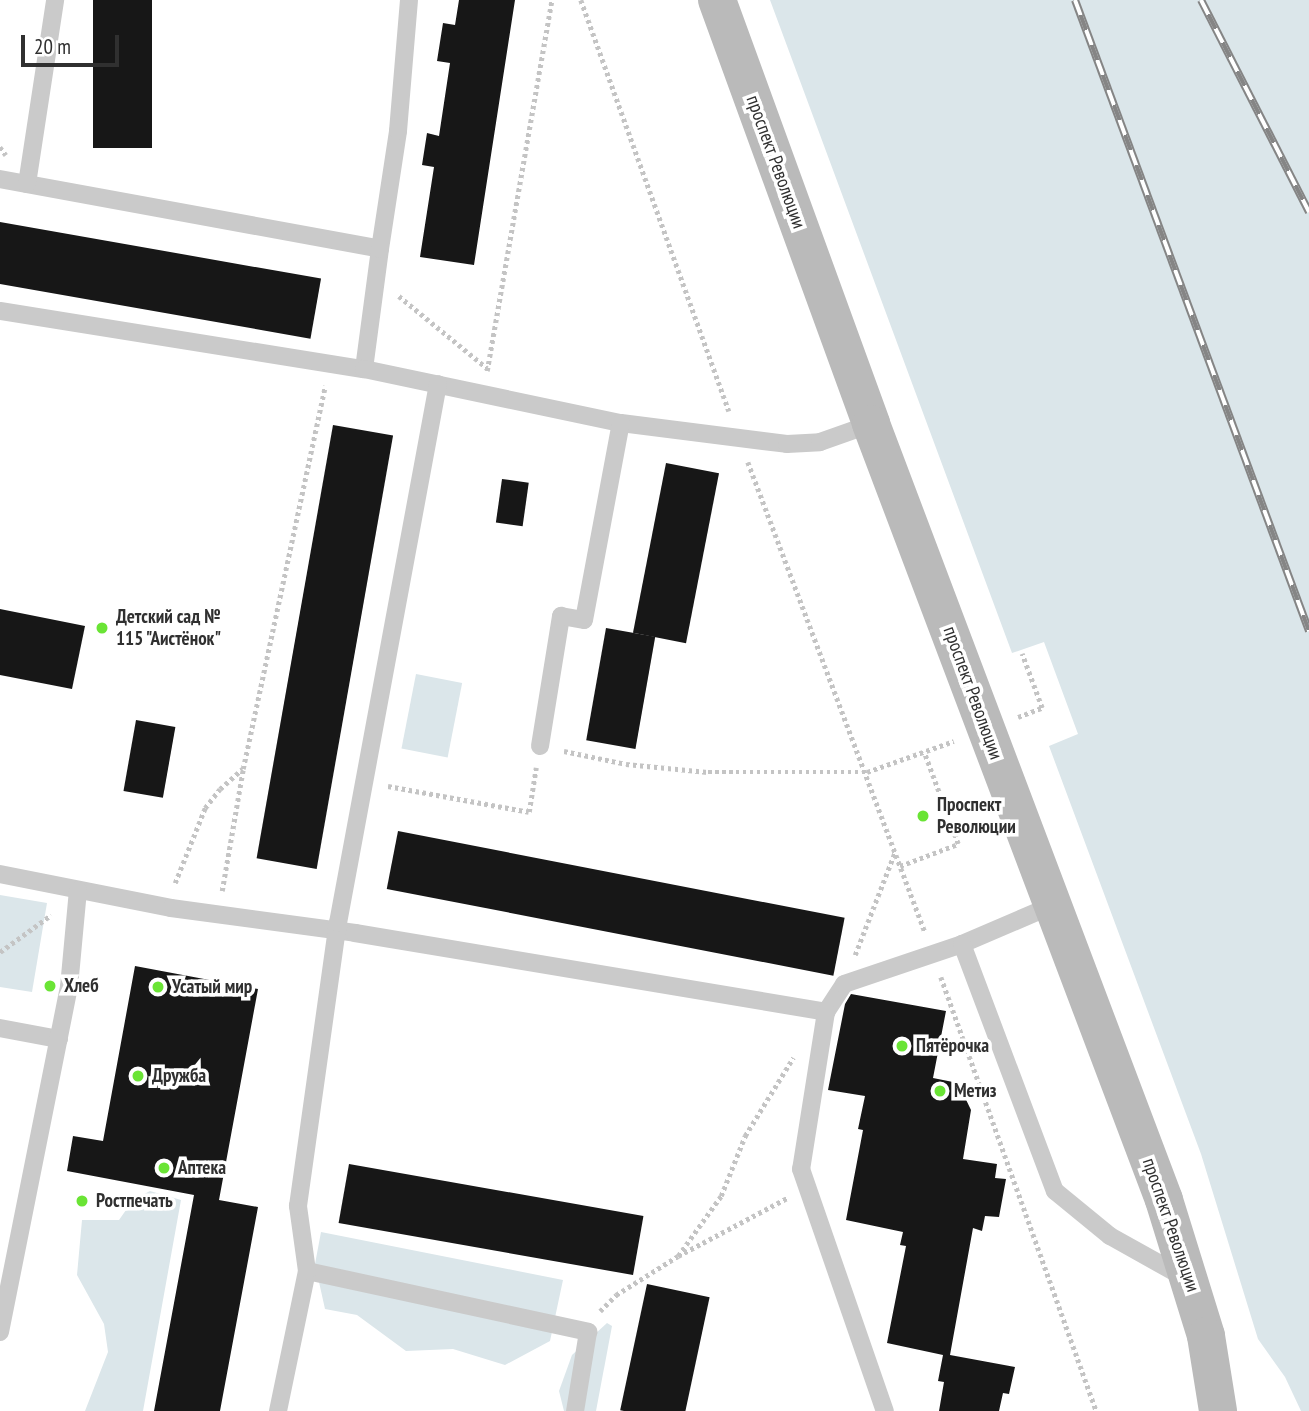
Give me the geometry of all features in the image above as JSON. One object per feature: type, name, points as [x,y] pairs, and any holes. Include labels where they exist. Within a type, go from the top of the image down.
[{"type":"main road","name":"проспект Революции","points":[[717,0],[872,424],[1164,1200],[1191,1281],[1217,1401]]},
{"type":"lane","points":[[27,184],[55,0]]},
{"type":"lane","points":[[364,369],[398,131],[409,0]]},
{"type":"lane","points":[[0,179],[380,249]]},
{"type":"lane","points":[[0,311],[364,369],[621,423],[804,445],[872,424]]},
{"type":"lane","points":[[278,1411],[307,1270],[298,1206],[337,931],[438,384]]},
{"type":"lane","points":[[540,746],[561,616],[584,620],[621,423]]},
{"type":"lane","points":[[0,874],[78,893],[337,931],[826,1012]]},
{"type":"lane","points":[[0,1332],[4,1286],[60,1039],[69,988],[78,893]]},
{"type":"lane","points":[[885,1411],[801,1169],[826,1012],[844,984],[934,955],[1053,905]]},
{"type":"lane","points":[[962,944],[1055,1191],[1110,1236],[1191,1281]]},
{"type":"lane","points":[[0,1028],[60,1039]]},
{"type":"lane","points":[[307,1270],[588,1332],[575,1411]]},
{"type":"path","points":[[483,394],[552,0]]},
{"type":"path","points":[[580,0],[738,438],[867,772],[934,955],[1096,1411]]},
{"type":"path","points":[[376,278],[488,369]]},
{"type":"path","points":[[218,915],[243,769],[330,364]]},
{"type":"path","points":[[365,781],[529,812],[540,746],[626,764],[708,772],[867,772]]},
{"type":"path","points":[[901,866],[958,844],[924,752]]},
{"type":"path","points":[[171,908],[176,882],[205,808],[220,789],[243,769]]},
{"type":"path","points":[[844,984],[895,851]]},
{"type":"path","points":[[0,952],[78,893]]},
{"type":"path","points":[[677,1256],[721,1196],[745,1136],[769,1094],[826,1012]]},
{"type":"path","points":[[582,1330],[615,1295],[677,1256],[806,1188]]},
{"type":"shaded area","points":[[770,0],[1309,0],[1309,1411],[1301,1411],[1285,1377],[1258,1339],[1201,1154],[1049,746],[1078,734],[1044,642],[1012,653]]},
{"type":"shaded area","points":[[416,674],[462,683],[448,758],[401,749]]},
{"type":"shaded area","points":[[0,895],[47,903],[32,992],[0,987]]},
{"type":"shaded area","points":[[150,1191],[181,1200],[143,1411],[85,1411],[108,1352],[104,1324],[77,1275],[82,1220],[119,1220],[133,1200]]},
{"type":"shaded area","points":[[321,1232],[563,1280],[550,1341],[505,1365],[453,1349],[406,1351],[357,1315],[325,1309],[315,1264]]},
{"type":"shaded area","points":[[607,1323],[612,1326],[596,1411],[564,1411],[559,1391],[572,1355]]},
{"type":"building","points":[[93,0],[152,0],[152,148],[93,148]]},
{"type":"building","points":[[459,0],[515,0],[474,265],[420,257],[434,167],[422,165],[427,133],[439,136],[450,63],[437,61],[443,23],[455,25]]},
{"type":"building","points":[[0,222],[321,279],[310,339],[0,284]]},
{"type":"building","points":[[333,425],[393,436],[317,869],[257,858]]},
{"type":"building","points":[[666,463],[719,473],[686,643],[633,633]]},
{"type":"building","points":[[502,479],[529,483],[523,526],[496,523]]},
{"type":"building","points":[[0,609],[85,626],[72,689],[0,675]]},
{"type":"building","points":[[606,628],[655,637],[635,749],[586,740]]},
{"type":"building","points":[[136,720],[175,727],[163,798],[123,791]]},
{"type":"building","points":[[398,831],[845,918],[833,976],[387,889]]},
{"type":"building","points":[[135,966],[258,989],[219,1200],[258,1207],[220,1411],[154,1411],[194,1195],[67,1171],[73,1136],[103,1141]]},
{"type":"building","points":[[851,994],[946,1011],[933,1078],[958,1083],[971,1110],[963,1159],[997,1164],[995,1178],[1006,1179],[999,1217],[985,1216],[982,1231],[973,1228],[950,1355],[1015,1367],[1009,1394],[1003,1393],[999,1411],[939,1411],[944,1382],[938,1381],[943,1355],[887,1343],[906,1246],[900,1245],[903,1232],[846,1220],[863,1130],[858,1129],[865,1096],[828,1090],[845,1004]]},
{"type":"building","points":[[349,1164],[643,1216],[633,1275],[339,1223]]},
{"type":"building","points":[[647,1284],[710,1297],[685,1411],[620,1410]]},
{"type":"railway","points":[[1075,0],[1309,631]]},
{"type":"railway","points":[[1201,0],[1309,212]]},
{"type":"place","name":"Детский сад № 115 \"Аистёнок\"","points":[[102,628]]},
{"type":"place","name":"Проспект Революции","points":[[923,816]]},
{"type":"place","name":"Хлеб","points":[[50,986]]},
{"type":"place","name":"Усатый мир","points":[[158,987]]},
{"type":"place","name":"Пятёрочка","points":[[902,1046]]},
{"type":"place","name":"Дружба","points":[[138,1076]]},
{"type":"place","name":"Метиз","points":[[940,1091]]},
{"type":"place","name":"Аптека","points":[[164,1168]]},
{"type":"place","name":"Ростпечать","points":[[82,1201]]}]
